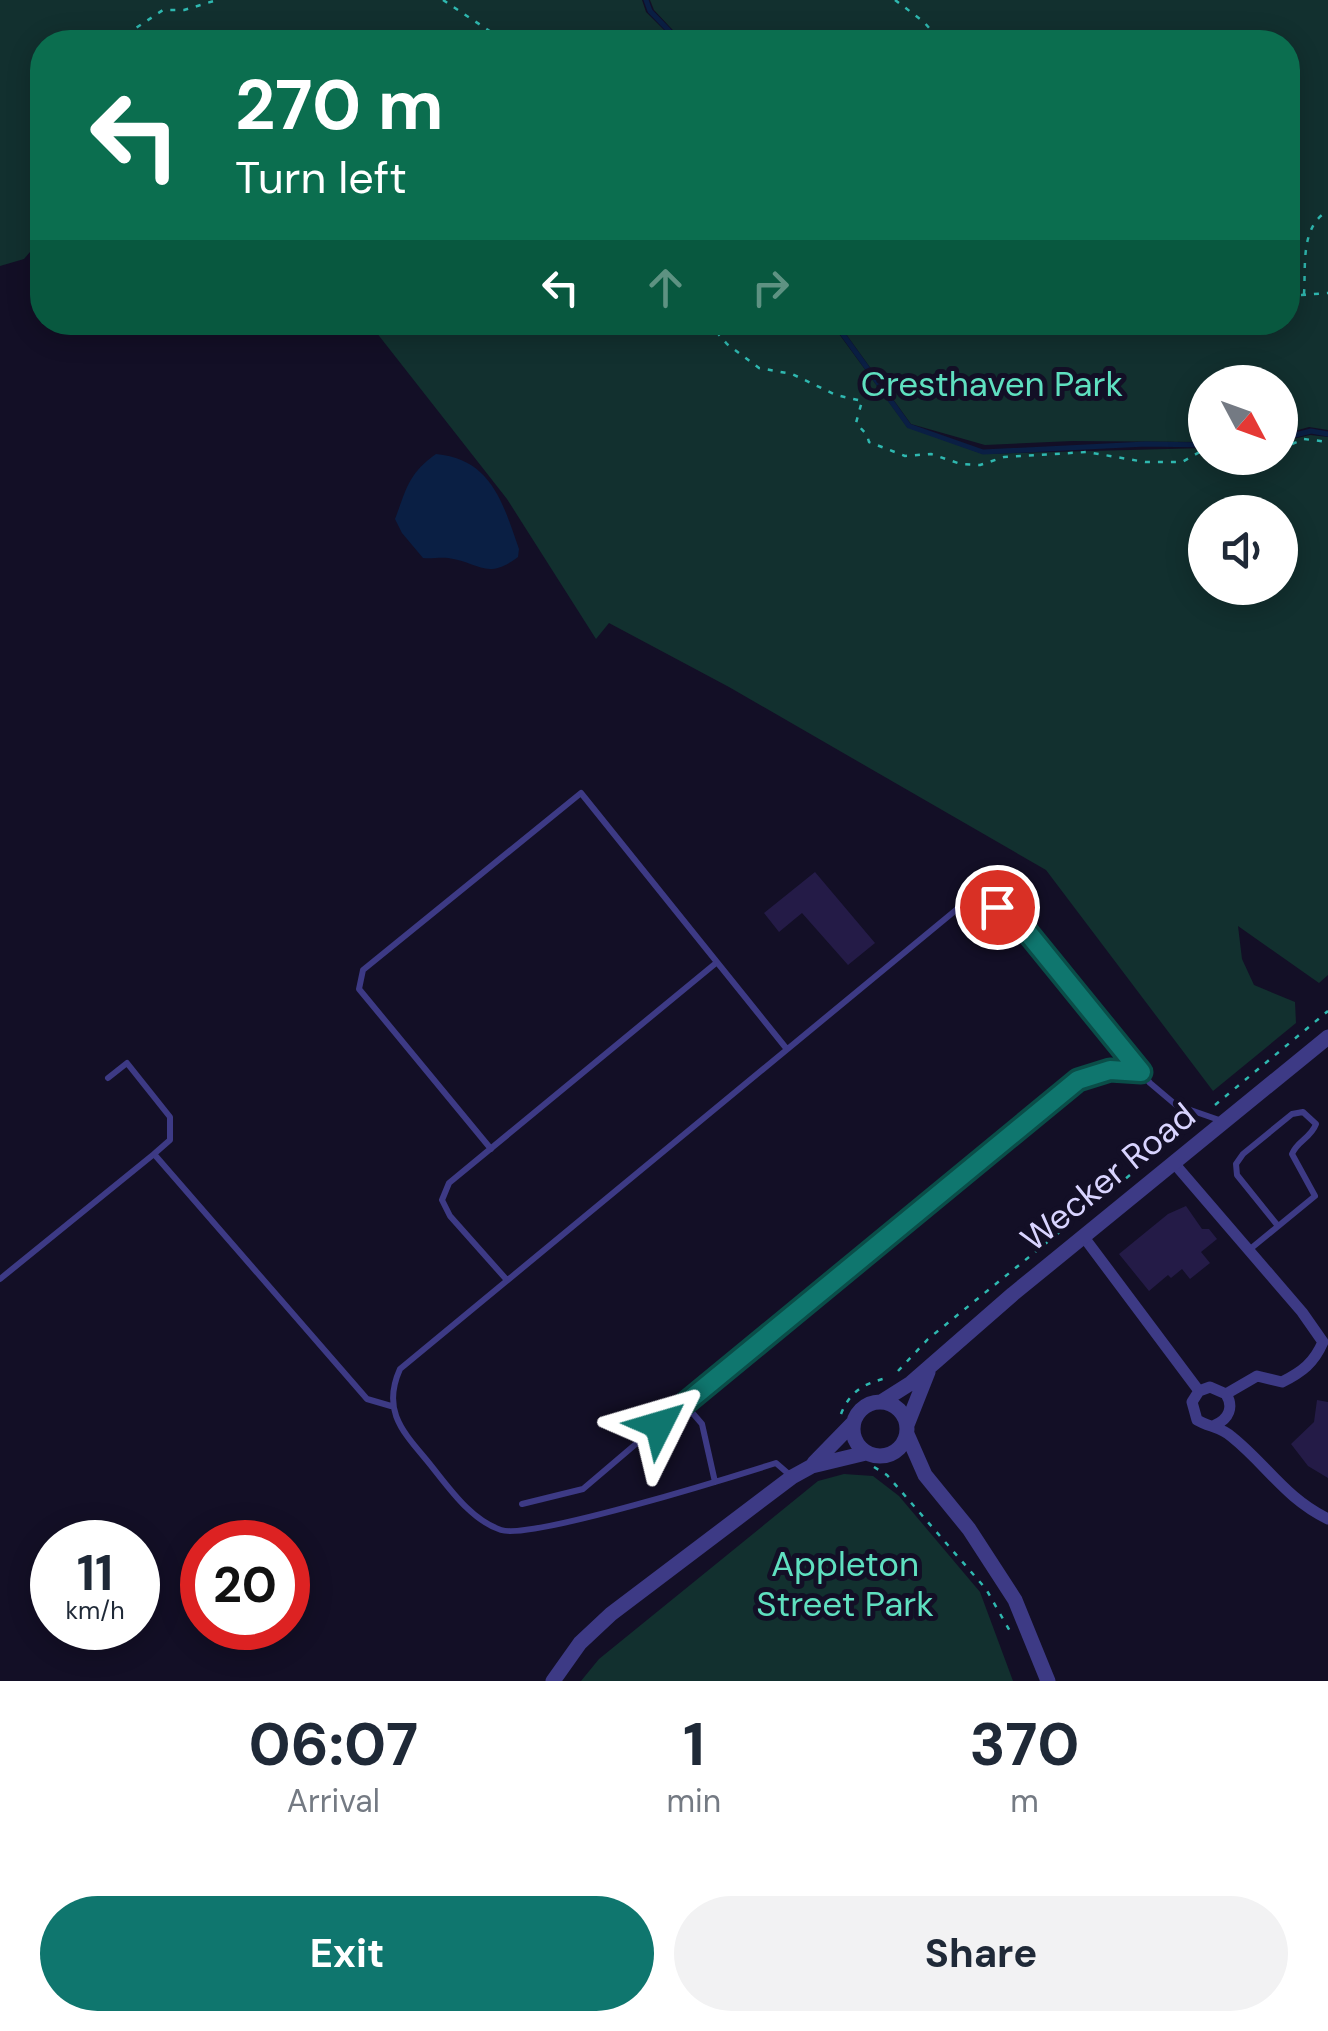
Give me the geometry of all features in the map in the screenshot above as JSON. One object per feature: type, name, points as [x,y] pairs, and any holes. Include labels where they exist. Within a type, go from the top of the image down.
[{"type":"street","name":"Wecker Road","points":[[812,1466],[864,1407],[894,1396],[1328,1037]]},
{"type":"street","points":[[1174,1162],[1323,1342],[1316,1358],[1300,1373],[1282,1382],[1258,1376],[1226,1394]]},
{"type":"street","points":[[1083,1236],[1199,1391]]},
{"type":"street","name":"Wecker Road","points":[[553,1681],[580,1643],[610,1614],[792,1476],[812,1466],[898,1450],[929,1368]]},
{"type":"street","points":[[1215,1425],[1229,1412],[1226,1394],[1216,1387],[1199,1391],[1192,1402],[1194,1415],[1202,1424],[1215,1425],[1234,1438],[1286,1492],[1328,1519]]},
{"type":"street","points":[[881,1402],[898,1409],[924,1476],[968,1529],[1015,1600],[1048,1681]]},
{"type":"street","points":[[853,1423],[855,1440],[874,1455],[924,1476]]},
{"type":"lane","points":[[490,1149],[359,989],[363,970],[581,793],[786,1048]]},
{"type":"lane","points":[[792,1476],[776,1463],[548,1526],[505,1532],[478,1518],[408,1438],[391,1406],[393,1384],[400,1369],[506,1278],[962,905],[997,907],[1019,922],[1141,1072],[1176,1105],[1224,1122]]},
{"type":"lane","points":[[506,1278],[450,1216],[442,1200],[450,1184],[716,963]]},
{"type":"lane","points":[[0,1278],[170,1140],[170,1117],[127,1064],[108,1078]]},
{"type":"lane","points":[[522,1504],[583,1489],[1078,1080],[1110,1070],[1141,1072]]},
{"type":"lane","points":[[1248,1251],[1315,1196],[1292,1154],[1316,1124],[1303,1112],[1292,1114],[1236,1164],[1237,1176],[1278,1226]]},
{"type":"lane","points":[[154,1154],[367,1399],[391,1406]]},
{"type":"lane","points":[[684,1404],[702,1424],[715,1482]]},
{"type":"path","points":[[133,30],[163,10],[184,10],[217,0]]},
{"type":"path","points":[[443,0],[488,30]]},
{"type":"path","points":[[896,0],[931,30]]},
{"type":"path","points":[[1304,294],[1308,237],[1319,216],[1328,211]]},
{"type":"path","points":[[1300,294],[1328,293]]},
{"type":"path","points":[[719,335],[759,368],[792,374],[836,396],[862,401],[856,423],[868,435],[869,442],[904,456],[931,454],[961,464],[980,465],[1004,457],[1087,452],[1127,460],[1182,462],[1188,459]]},
{"type":"path","points":[[1298,442],[1328,442]]},
{"type":"path","points":[[900,1489],[986,1589],[1010,1632]]},
{"type":"green space","points":[[0,0],[642,0],[646,12],[664,30],[30,30],[30,252],[24,259],[0,266]]},
{"type":"green space","name":"Cresthaven Park","points":[[650,0],[1328,0],[1328,430],[1309,427],[1298,430],[1298,365],[1188,365],[1188,442],[985,445],[911,424],[847,335],[1300,335],[1300,30],[673,30]]},
{"type":"green space","points":[[378,335],[840,335],[907,427],[983,454],[1188,448],[1188,475],[1298,475],[1298,438],[1328,437],[1328,975],[1319,983],[1238,926],[1242,959],[1254,985],[1295,1002],[1296,1023],[1213,1091],[1046,870],[729,687],[609,623],[596,639],[507,499]]},
{"type":"green space","name":"Appleton Street Park","points":[[844,1474],[873,1476],[899,1496],[980,1592],[1013,1681],[581,1681],[599,1659],[818,1481]]},
{"type":"water","points":[[436,454],[455,458],[483,474],[500,500],[519,549],[518,557],[490,569],[448,558],[423,558],[402,533],[395,519],[406,490],[419,468]]},
{"type":"building","points":[[815,872],[875,943],[848,965],[802,913],[779,932],[764,913]]},
{"type":"building","points":[[1186,1206],[1202,1229],[1209,1229],[1217,1239],[1201,1252],[1210,1263],[1190,1279],[1182,1269],[1171,1278],[1168,1275],[1149,1291],[1119,1254],[1168,1214]]},
{"type":"building","points":[[1317,1400],[1328,1402],[1328,1478],[1308,1466],[1291,1444],[1314,1422]]},
{"type":"waterway","points":[[646,0],[650,11],[668,30]]},
{"type":"waterway","points":[[843,335],[909,426],[983,452],[1188,445]]},
{"type":"waterway","points":[[1298,434],[1311,431],[1328,434]]},
{"type":"route","points":[[659,1425],[1078,1080],[1110,1070],[1141,1072],[1019,922],[997,907]]}]
